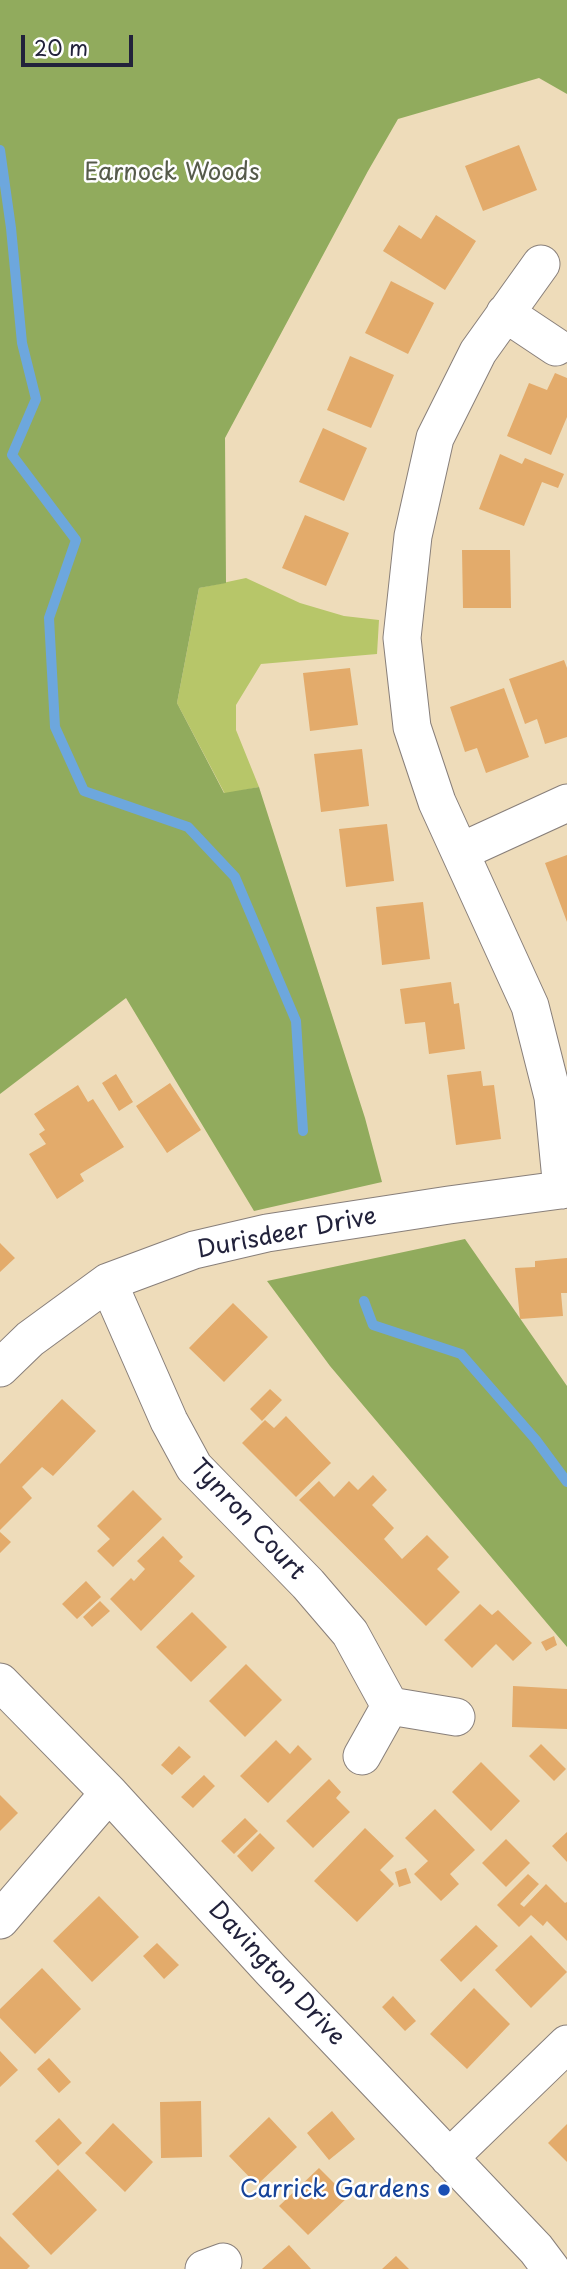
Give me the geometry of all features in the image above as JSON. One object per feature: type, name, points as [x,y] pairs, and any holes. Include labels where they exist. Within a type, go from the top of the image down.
[{"type":"street","points":[[541,264],[478,352],[435,438],[412,536],[402,638],[412,727],[437,802],[530,1006],[553,1097],[565,1190]]},
{"type":"street","points":[[505,313],[556,347]]},
{"type":"street","points":[[460,852],[567,803]]},
{"type":"street","name":"Durisdeer Drive","points":[[0,1368],[30,1339],[108,1282],[194,1250],[267,1233],[565,1190]]},
{"type":"street","name":"Tynron Court","points":[[108,1282],[169,1421],[194,1467],[307,1584],[350,1633],[390,1706]]},
{"type":"street","name":"Davington Drive","points":[[0,1682],[109,1794],[280,1980],[536,2249],[551,2269]]},
{"type":"street","points":[[362,1756],[390,1706],[456,1717]]},
{"type":"street","points":[[0,1920],[109,1794]]},
{"type":"street","points":[[449,2158],[567,2044]]},
{"type":"green space","name":"Earnock Woods","points":[[0,0],[567,0],[567,94],[539,78],[398,119],[368,171],[225,438],[226,583],[199,588],[177,703],[224,793],[259,787],[365,1118],[382,1182],[254,1211],[126,998],[0,1094]]},
{"type":"green space","points":[[246,578],[300,603],[344,616],[379,620],[377,654],[261,664],[236,705],[236,730],[259,787],[225,794],[177,703],[199,588]]},
{"type":"green space","points":[[465,1239],[567,1386],[567,1647],[330,1366],[267,1281]]},
{"type":"building","points":[[519,145],[537,190],[483,211],[465,166]]},
{"type":"building","points":[[436,215],[476,241],[445,290],[383,251],[399,225],[421,239]]},
{"type":"building","points":[[391,281],[434,303],[408,354],[365,333]]},
{"type":"building","points":[[350,356],[394,375],[371,428],[327,410]]},
{"type":"building","points":[[555,373],[567,378],[567,417],[551,455],[507,436],[529,383],[547,390]]},
{"type":"building","points":[[323,428],[367,448],[344,501],[299,482]]},
{"type":"building","points":[[500,454],[522,464],[525,458],[564,474],[558,488],[542,482],[524,526],[479,509]]},
{"type":"building","points":[[305,515],[349,533],[326,586],[282,568]]},
{"type":"building","points":[[462,550],[510,550],[511,608],[463,608]]},
{"type":"building","points":[[564,660],[567,668],[567,737],[545,744],[537,719],[525,724],[509,679]]},
{"type":"building","points":[[350,668],[358,725],[310,731],[303,673]]},
{"type":"building","points":[[504,688],[529,757],[486,773],[477,748],[465,752],[450,707]]},
{"type":"building","points":[[362,749],[369,806],[321,812],[314,754]]},
{"type":"building","points":[[387,824],[394,881],[346,887],[339,829]]},
{"type":"building","points":[[567,855],[567,922],[545,863]]},
{"type":"building","points":[[423,902],[430,959],[382,965],[376,907]]},
{"type":"building","points":[[451,982],[454,1004],[459,1003],[465,1049],[429,1054],[425,1022],[405,1024],[400,989]]},
{"type":"building","points":[[481,1071],[483,1086],[494,1085],[501,1139],[456,1145],[447,1075]]},
{"type":"building","points":[[116,1074],[133,1102],[119,1111],[102,1083]]},
{"type":"building","points":[[170,1083],[201,1130],[167,1153],[136,1106]]},
{"type":"building","points":[[78,1085],[88,1102],[93,1099],[124,1147],[80,1174],[84,1181],[57,1199],[29,1154],[46,1144],[39,1134],[45,1130],[34,1114]]},
{"type":"building","points":[[0,1243],[15,1258],[0,1272]]},
{"type":"building","points":[[567,1258],[567,1293],[561,1293],[563,1316],[520,1319],[515,1268],[535,1267],[535,1261]]},
{"type":"building","points":[[233,1303],[268,1337],[224,1382],[189,1348]]},
{"type":"building","points":[[270,1389],[282,1400],[262,1421],[250,1409]]},
{"type":"building","points":[[62,1399],[96,1431],[53,1476],[42,1467],[22,1487],[32,1498],[0,1530],[0,1464]]},
{"type":"building","points":[[286,1416],[331,1463],[296,1497],[242,1443],[265,1420],[274,1428]]},
{"type":"building","points":[[373,1475],[387,1490],[372,1505],[394,1528],[384,1539],[402,1559],[427,1535],[449,1557],[437,1569],[460,1592],[426,1626],[299,1500],[319,1481],[334,1497],[349,1481],[358,1490]]},
{"type":"building","points":[[133,1490],[162,1519],[113,1567],[97,1551],[110,1539],[97,1526]]},
{"type":"building","points":[[0,1532],[11,1542],[0,1553]]},
{"type":"building","points":[[163,1536],[183,1557],[179,1561],[195,1576],[141,1631],[110,1599],[131,1578],[134,1581],[145,1569],[137,1561]]},
{"type":"building","points":[[86,1581],[101,1597],[77,1619],[62,1604]]},
{"type":"building","points":[[100,1601],[110,1611],[92,1627],[83,1617]]},
{"type":"building","points":[[480,1604],[492,1615],[498,1610],[532,1643],[513,1661],[496,1644],[472,1668],[444,1640]]},
{"type":"building","points":[[192,1612],[227,1647],[191,1682],[156,1647]]},
{"type":"building","points":[[554,1636],[557,1645],[546,1651],[541,1642]]},
{"type":"building","points":[[246,1664],[282,1700],[245,1737],[209,1701]]},
{"type":"building","points":[[513,1686],[567,1689],[567,1729],[512,1727]]},
{"type":"building","points":[[276,1740],[290,1754],[298,1745],[312,1759],[268,1803],[240,1776]]},
{"type":"building","points":[[541,1744],[566,1769],[554,1781],[529,1756]]},
{"type":"building","points":[[179,1746],[191,1757],[172,1775],[161,1765]]},
{"type":"building","points":[[481,1762],[520,1801],[491,1831],[452,1792]]},
{"type":"building","points":[[204,1775],[215,1786],[193,1808],[181,1797]]},
{"type":"building","points":[[329,1779],[341,1792],[336,1798],[350,1812],[313,1848],[286,1821]]},
{"type":"building","points":[[0,1795],[18,1813],[0,1831]]},
{"type":"building","points":[[435,1809],[475,1850],[450,1874],[459,1884],[441,1901],[414,1874],[428,1861],[405,1838]]},
{"type":"building","points":[[245,1818],[258,1831],[234,1854],[221,1841]]},
{"type":"building","points":[[365,1828],[394,1856],[380,1870],[394,1884],[357,1922],[314,1881]]},
{"type":"building","points":[[567,1832],[567,1862],[552,1846]]},
{"type":"building","points":[[260,1833],[275,1848],[252,1872],[237,1856]]},
{"type":"building","points":[[506,1839],[530,1863],[506,1887],[482,1863]]},
{"type":"building","points":[[406,1868],[411,1883],[399,1887],[395,1872]]},
{"type":"building","points":[[528,1874],[539,1884],[520,1904],[524,1907],[546,1884],[567,1902],[567,1941],[547,1921],[543,1926],[531,1915],[519,1927],[497,1905]]},
{"type":"building","points":[[99,1896],[139,1937],[92,1982],[53,1941]]},
{"type":"building","points":[[476,1925],[498,1946],[461,1982],[440,1960]]},
{"type":"building","points":[[531,1935],[567,1972],[531,2008],[495,1970]]},
{"type":"building","points":[[157,1943],[179,1965],[164,1979],[143,1956]]},
{"type":"building","points":[[42,1968],[81,2009],[35,2054],[0,2018],[0,2009]]},
{"type":"building","points":[[474,1988],[510,2024],[467,2069],[430,2034]]},
{"type":"building","points":[[393,1996],[416,2021],[405,2031],[382,2007]]},
{"type":"building","points":[[0,2051],[18,2070],[0,2087]]},
{"type":"building","points":[[49,2058],[71,2082],[59,2093],[37,2069]]},
{"type":"building","points":[[201,2101],[202,2157],[161,2158],[160,2102]]},
{"type":"building","points":[[332,2111],[355,2139],[329,2160],[307,2133]]},
{"type":"building","points":[[269,2117],[297,2147],[257,2185],[229,2156]]},
{"type":"building","points":[[59,2118],[82,2143],[58,2166],[35,2141]]},
{"type":"building","points":[[113,2123],[153,2162],[125,2192],[85,2153]]},
{"type":"building","points":[[567,2124],[567,2162],[548,2143]]},
{"type":"building","points":[[319,2168],[348,2197],[308,2235],[279,2206]]},
{"type":"building","points":[[58,2169],[97,2210],[51,2255],[12,2214]]},
{"type":"building","points":[[0,2236],[30,2266],[27,2269],[0,2269]]},
{"type":"building","points":[[289,2245],[311,2269],[262,2269]]},
{"type":"building","points":[[396,2256],[409,2269],[382,2269]]},
{"type":"waterway","points":[[0,150],[22,343],[36,399],[12,455],[76,540],[49,618],[55,727],[84,791],[188,827],[235,877],[296,1021],[303,1131]]},
{"type":"waterway","points":[[364,1301],[373,1325],[461,1354],[536,1440],[567,1482]]},
{"type":"place","name":"Carrick Gardens","points":[[444,2190]]}]
